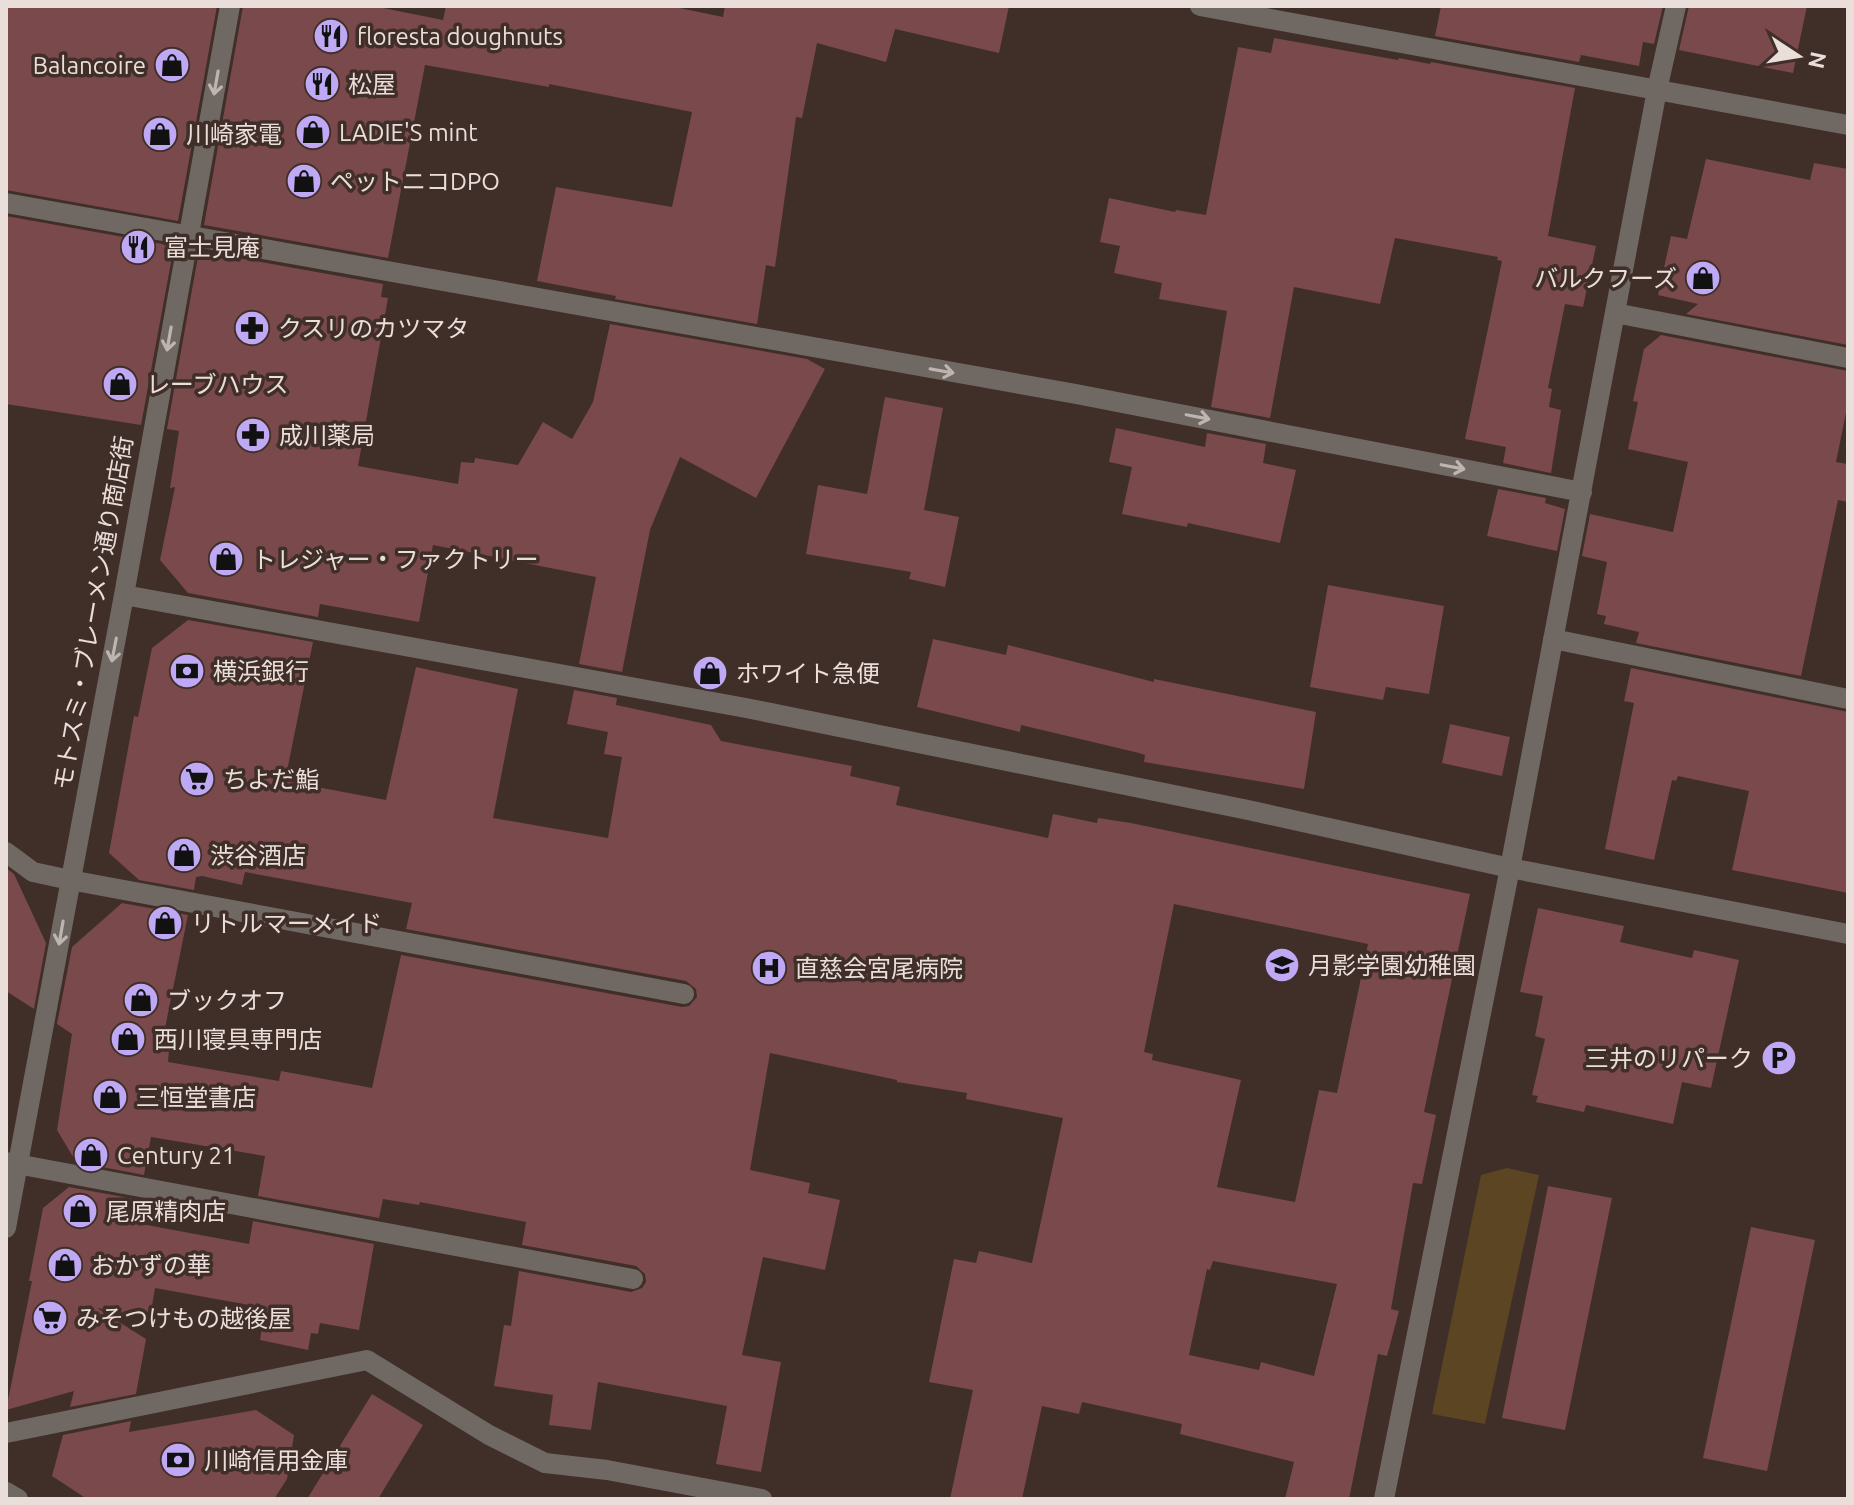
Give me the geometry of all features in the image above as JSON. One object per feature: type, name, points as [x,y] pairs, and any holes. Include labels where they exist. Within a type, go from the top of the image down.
[{"type":"street","name":"モトスミ・ブレーメン通り商店街","points":[[6,1228],[12,1164],[124,595],[230,6]]},
{"type":"street","points":[[1200,6],[1848,125]]},
{"type":"street","points":[[1384,1499],[1510,868],[1657,90],[1676,6]]},
{"type":"street","points":[[6,203],[1076,394],[1582,492]]},
{"type":"street","points":[[1615,313],[1848,358]]},
{"type":"street","points":[[124,595],[761,711],[1248,810],[1510,868],[1848,934]]},
{"type":"street","points":[[1553,639],[1848,699]]},
{"type":"street","points":[[6,852],[33,872],[70,880],[684,994]]},
{"type":"street","points":[[12,1164],[633,1279]]},
{"type":"street","points":[[6,1433],[367,1360],[489,1435],[545,1463],[607,1470],[762,1499]]},
{"type":"street","points":[[6,1492],[18,1499]]},
{"type":"shaded area","points":[[1507,1168],[1539,1175],[1485,1424],[1432,1414],[1481,1175]]},
{"type":"building","points":[[6,6],[217,6],[178,221],[6,190]]},
{"type":"building","points":[[243,6],[373,6],[443,20],[446,6],[670,6],[723,17],[725,6],[1009,6],[999,53],[895,29],[886,62],[817,43],[802,118],[796,117],[775,267],[766,265],[757,324],[615,299],[616,296],[537,281],[556,187],[672,207],[692,112],[549,84],[549,87],[425,65],[388,258],[204,225]]},
{"type":"building","points":[[1441,6],[1663,6],[1654,44],[1643,42],[1639,66],[1581,55],[1579,62],[1435,36]]},
{"type":"building","points":[[1689,6],[1807,6],[1793,73],[1679,50]]},
{"type":"building","points":[[1274,38],[1575,88],[1548,236],[1596,246],[1583,307],[1565,304],[1548,388],[1552,389],[1549,407],[1561,410],[1551,473],[1503,463],[1506,447],[1465,439],[1502,261],[1497,260],[1498,257],[1395,238],[1380,304],[1294,287],[1270,418],[1211,407],[1227,311],[1159,299],[1162,283],[1114,273],[1120,246],[1100,242],[1109,198],[1206,215],[1238,47],[1271,53]]},
{"type":"building","points":[[1706,159],[1810,180],[1814,163],[1848,169],[1848,345],[1686,314],[1698,304],[1658,295],[1671,236],[1687,239]]},
{"type":"building","points":[[6,216],[174,246],[141,425],[6,404]]},
{"type":"building","points":[[199,251],[383,284],[381,297],[388,298],[358,466],[458,484],[461,462],[474,463],[475,458],[518,465],[543,422],[572,439],[593,402],[610,324],[807,359],[825,369],[756,498],[680,457],[650,530],[622,672],[579,664],[596,577],[433,545],[419,622],[320,604],[318,617],[188,593],[160,560],[175,487],[170,488],[179,431],[167,429]]},
{"type":"building","points":[[1661,335],[1848,371],[1848,403],[1836,462],[1848,464],[1848,502],[1838,500],[1801,676],[1636,643],[1639,632],[1604,624],[1606,616],[1597,614],[1607,562],[1582,556],[1590,514],[1673,532],[1688,462],[1628,449],[1638,402],[1633,401],[1644,349]]},
{"type":"building","points":[[885,397],[943,408],[924,510],[959,517],[945,587],[909,579],[911,572],[806,554],[818,485],[867,494]]},
{"type":"building","points":[[1116,428],[1205,447],[1207,433],[1266,444],[1263,463],[1296,470],[1280,543],[1188,523],[1187,527],[1122,514],[1132,467],[1109,462]]},
{"type":"building","points":[[1498,489],[1546,498],[1545,503],[1565,509],[1557,551],[1487,536]]},
{"type":"building","points":[[1328,585],[1444,606],[1429,694],[1386,687],[1383,700],[1310,687]]},
{"type":"building","points":[[188,620],[313,642],[285,781],[386,800],[416,667],[518,689],[493,818],[608,838],[622,757],[604,754],[608,732],[567,724],[574,690],[617,698],[616,705],[711,725],[721,741],[852,766],[850,776],[900,787],[896,805],[1048,838],[1053,814],[1097,823],[1098,818],[1131,823],[1470,894],[1424,1112],[1436,1115],[1422,1184],[1413,1183],[1391,1309],[1399,1311],[1387,1356],[1378,1354],[1349,1499],[1285,1499],[1294,1462],[1180,1434],[1182,1424],[1082,1402],[1079,1414],[1042,1406],[1022,1499],[950,1499],[973,1390],[929,1382],[954,1259],[976,1263],[979,1251],[1032,1263],[1063,1118],[966,1099],[967,1093],[897,1082],[770,1053],[750,1170],[810,1183],[808,1193],[840,1200],[825,1270],[763,1257],[742,1355],[781,1362],[761,1472],[716,1464],[727,1406],[598,1382],[591,1430],[549,1425],[553,1395],[494,1386],[504,1325],[511,1326],[519,1271],[631,1292],[642,1288],[646,1282],[645,1274],[636,1266],[522,1245],[526,1222],[420,1202],[419,1205],[383,1199],[379,1218],[258,1196],[265,1156],[151,1137],[144,1175],[76,1162],[57,1130],[72,1034],[57,1024],[72,947],[122,903],[188,915],[161,1048],[169,1050],[168,1062],[279,1081],[281,1071],[372,1088],[401,955],[682,1007],[689,1006],[697,997],[696,989],[686,981],[406,929],[412,903],[245,872],[242,885],[196,877],[194,890],[139,880],[109,853],[134,716],[138,717],[152,648]],"holes":[[[1174,904],[1368,944],[1337,1093],[1319,1090],[1295,1202],[1217,1187],[1241,1080],[1152,1060],[1153,1054],[1144,1052]],[[1213,1261],[1337,1284],[1314,1376],[1261,1362],[1259,1370],[1189,1355],[1207,1269],[1210,1270]]]},
{"type":"building","points":[[933,639],[1006,655],[1008,645],[1154,682],[1154,679],[1316,712],[1304,789],[1144,762],[1145,755],[1139,753],[1021,725],[1020,732],[917,707]]},
{"type":"building","points":[[1631,668],[1848,712],[1848,893],[1732,870],[1749,791],[1678,776],[1676,781],[1672,780],[1654,860],[1605,849],[1634,703],[1624,701]]},
{"type":"building","points":[[1450,724],[1510,737],[1502,776],[1442,763]]},
{"type":"building","points":[[6,868],[14,874],[46,943],[34,1009],[6,991]]},
{"type":"building","points":[[1538,908],[1624,926],[1620,942],[1692,958],[1694,950],[1739,960],[1711,1088],[1682,1082],[1673,1124],[1586,1105],[1584,1112],[1536,1102],[1538,1096],[1532,1095],[1545,1039],[1535,1036],[1543,996],[1520,992]]},
{"type":"building","points":[[1548,1186],[1612,1198],[1565,1430],[1502,1418]]},
{"type":"building","points":[[69,1187],[140,1200],[136,1223],[249,1244],[253,1221],[374,1244],[359,1330],[320,1323],[318,1334],[311,1333],[308,1350],[260,1340],[265,1308],[155,1288],[150,1318],[97,1308],[146,1339],[136,1394],[70,1407],[74,1391],[6,1410],[43,1208]]},
{"type":"building","points":[[1751,1227],[1815,1240],[1767,1471],[1703,1458]]},
{"type":"building","points":[[372,1394],[423,1425],[378,1499],[307,1499]]},
{"type":"building","name":"川崎信用金庫","points":[[256,1410],[294,1435],[287,1479],[274,1499],[87,1499],[52,1476],[63,1435],[131,1421],[129,1432]]},
{"type":"place","name":"floresta doughnuts","points":[[331,36]]},
{"type":"place","name":"Balancoire","points":[[172,65]]},
{"type":"place","name":"松屋","points":[[322,84]]},
{"type":"place","name":"LADIE'S mint","points":[[313,132]]},
{"type":"place","name":"川崎家電","points":[[160,134]]},
{"type":"place","name":"ペットニコDPO","points":[[304,181]]},
{"type":"place","name":"富士見庵","points":[[138,247]]},
{"type":"place","name":"バルクフーズ","points":[[1703,278]]},
{"type":"place","name":"クスリのカツマタ","points":[[252,328]]},
{"type":"place","name":"レーブハウス","points":[[120,384]]},
{"type":"place","name":"成川薬局","points":[[253,435]]},
{"type":"place","name":"トレジャー・ファクトリー","points":[[226,559]]},
{"type":"place","name":"横浜銀行","points":[[187,671]]},
{"type":"place","name":"ホワイト急便","points":[[710,673]]},
{"type":"place","name":"ちよだ鮨","points":[[197,779]]},
{"type":"place","name":"渋谷酒店","points":[[184,855]]},
{"type":"place","name":"リトルマーメイド","points":[[165,923]]},
{"type":"place","name":"月影学園幼稚園","points":[[1282,965]]},
{"type":"place","name":"直慈会宮尾病院","points":[[769,968]]},
{"type":"place","name":"ブックオフ","points":[[141,1000]]},
{"type":"place","name":"西川寝具専門店","points":[[128,1039]]},
{"type":"place","name":"三井のリパーク","points":[[1779,1058]]},
{"type":"place","name":"三恒堂書店","points":[[110,1097]]},
{"type":"place","name":"Century 21","points":[[91,1155]]},
{"type":"place","name":"尾原精肉店","points":[[80,1211]]},
{"type":"place","name":"おかずの華","points":[[65,1265]]},
{"type":"place","name":"みそつけもの越後屋","points":[[50,1318]]},
{"type":"place","name":"川崎信用金庫","points":[[178,1460]]}]
